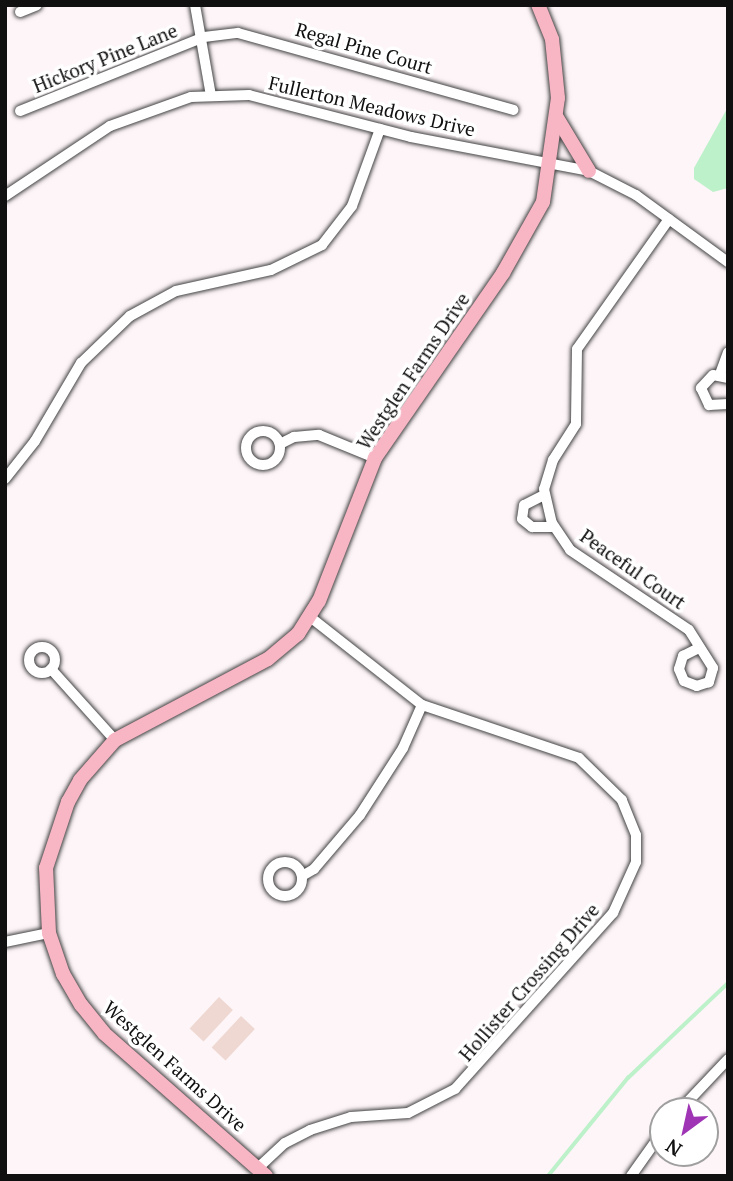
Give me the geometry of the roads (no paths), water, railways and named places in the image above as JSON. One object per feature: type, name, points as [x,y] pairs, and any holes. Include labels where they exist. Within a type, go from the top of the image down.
[{"type":"street","points":[[20,12],[37,5]]},
{"type":"street","points":[[195,5],[204,37],[211,96]]},
{"type":"street","name":"Westglen Farms Drive","points":[[262,1171],[93,1021],[63,974],[49,933],[44,892],[59,824],[80,780],[115,740],[268,659],[310,617],[326,588],[375,458],[526,239],[543,202],[556,116],[556,68],[538,5]]},
{"type":"street","name":"Regal Pine Court","points":[[204,37],[238,33],[278,42],[513,110]]},
{"type":"street","name":"Hickory Pine Lane","points":[[20,111],[204,37]]},
{"type":"street","name":"Fullerton Meadows Drive","points":[[5,195],[110,126],[191,97],[249,95],[292,103],[380,129],[589,171],[669,219],[728,262]]},
{"type":"street","points":[[556,116],[589,171]]},
{"type":"street","points":[[5,479],[35,441],[81,362],[130,316],[176,291],[271,270],[322,245],[352,206],[380,129]]},
{"type":"street","points":[[554,527],[532,527],[522,519],[524,505],[544,495],[548,471],[576,424],[577,349],[669,219]]},
{"type":"street","points":[[728,352],[724,376],[707,377],[702,395],[715,407],[728,404]]},
{"type":"street","points":[[280,444],[294,437],[319,435],[375,458]]},
{"type":"street","name":"Peaceful Court","points":[[544,495],[554,527],[570,550],[680,622],[697,649]]},
{"type":"street","name":"Hollister Crossing Drive","points":[[262,1171],[285,1143],[310,1130],[351,1117],[408,1113],[455,1089],[613,914],[634,869],[636,835],[626,809],[610,784],[587,764],[565,751],[489,731],[422,705],[310,617]]},
{"type":"street","points":[[51,669],[115,740]]},
{"type":"street","points":[[302,876],[314,869],[360,815],[403,748],[422,705]]},
{"type":"street","points":[[5,942],[49,933]]},
{"type":"street","points":[[692,1097],[728,1059]]},
{"type":"street","points":[[631,1176],[649,1151]]},
{"type":"waterway","points":[[548,1176],[628,1078],[728,983]]}]
